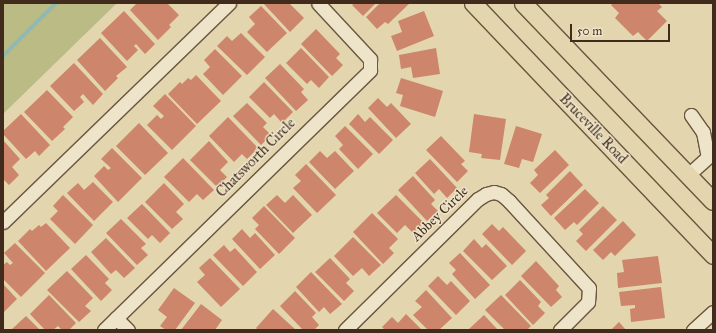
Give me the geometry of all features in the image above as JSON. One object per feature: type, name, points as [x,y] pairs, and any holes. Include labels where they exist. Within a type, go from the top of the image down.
[{"type":"main road","name":"Bruceville Road","points":[[473,3],[713,255]]},
{"type":"main road","points":[[523,3],[713,200]]},
{"type":"street","points":[[3,222],[229,3]]},
{"type":"street","name":"Chatsworth Circle","points":[[104,330],[370,70],[370,59],[318,3]]},
{"type":"street","points":[[688,175],[711,157],[703,132],[691,114]]},
{"type":"street","name":"Abbey Circle","points":[[345,330],[473,203],[486,194],[494,192],[502,194],[509,201],[589,288],[588,302],[560,330]]},
{"type":"street","points":[[693,330],[713,312]]},
{"type":"street","points":[[116,318],[128,330]]},
{"type":"green space","points":[[3,3],[117,3],[3,114]]},
{"type":"building","points":[[137,3],[167,3],[179,15],[169,25],[171,27],[158,40],[130,10]]},
{"type":"building","points":[[263,3],[289,3],[304,18],[290,32]]},
{"type":"building","points":[[355,3],[376,3],[363,16],[352,5]]},
{"type":"building","points":[[380,3],[410,3],[388,24],[385,22],[377,29],[366,17]]},
{"type":"building","points":[[613,3],[658,3],[662,7],[657,11],[667,21],[647,41],[638,32],[633,36],[615,18],[619,13],[611,5]]},
{"type":"building","points":[[261,6],[287,33],[267,52],[247,32],[255,24],[249,17]]},
{"type":"building","points":[[124,11],[155,44],[145,54],[136,44],[134,46],[138,50],[127,61],[101,33]]},
{"type":"building","points":[[424,11],[434,36],[397,51],[391,36],[402,32],[398,21]]},
{"type":"building","points":[[316,29],[340,54],[336,58],[343,65],[332,76],[301,44]]},
{"type":"building","points":[[241,33],[265,57],[247,75],[217,46],[227,36],[232,41]]},
{"type":"building","points":[[100,38],[127,67],[116,76],[118,78],[105,91],[77,60]]},
{"type":"building","points":[[301,48],[329,77],[319,88],[311,80],[307,84],[286,63]]},
{"type":"building","points":[[436,48],[440,74],[413,78],[411,67],[401,69],[399,55]]},
{"type":"building","points":[[215,49],[242,76],[223,95],[203,74],[210,67],[204,60]]},
{"type":"building","points":[[74,63],[103,94],[93,105],[83,94],[80,97],[84,102],[74,111],[50,86]]},
{"type":"building","points":[[280,64],[304,89],[301,92],[308,100],[296,111],[265,78]]},
{"type":"building","points":[[196,75],[221,101],[197,124],[168,94],[180,82],[182,84],[188,78],[191,80]]},
{"type":"building","points":[[401,78],[443,91],[435,117],[400,106],[403,95],[396,93]]},
{"type":"building","points":[[264,82],[293,112],[282,123],[274,114],[270,118],[249,97]]},
{"type":"building","points":[[47,90],[73,117],[63,127],[65,129],[52,141],[24,112]]},
{"type":"building","points":[[165,94],[196,126],[172,150],[147,125],[157,115],[161,119],[164,116],[153,106]]},
{"type":"building","points":[[378,98],[387,107],[391,103],[411,124],[396,138],[368,108]]},
{"type":"building","points":[[247,103],[267,123],[263,127],[271,135],[261,145],[233,116]]},
{"type":"building","points":[[21,114],[50,145],[39,156],[35,151],[26,159],[3,134],[3,131]]},
{"type":"building","points":[[358,114],[365,122],[370,117],[393,140],[379,154],[349,124]]},
{"type":"building","points":[[474,114],[506,119],[500,160],[481,158],[482,154],[469,152]]},
{"type":"building","points":[[228,117],[258,148],[247,159],[242,154],[234,162],[209,136]]},
{"type":"building","points":[[139,123],[168,153],[145,175],[116,146]]},
{"type":"building","points":[[345,126],[373,154],[358,169],[339,149],[343,145],[335,136]]},
{"type":"building","points":[[516,126],[542,134],[533,162],[522,159],[519,168],[504,164]]},
{"type":"building","points":[[441,136],[465,161],[461,164],[468,171],[457,182],[426,150]]},
{"type":"building","points":[[3,140],[20,159],[12,167],[19,175],[9,185],[3,179]]},
{"type":"building","points":[[209,141],[228,162],[220,170],[227,177],[217,187],[190,160]]},
{"type":"building","points":[[112,148],[142,178],[118,202],[94,176],[104,166],[108,170],[111,168],[101,159]]},
{"type":"building","points":[[555,150],[569,165],[540,193],[530,183],[538,175],[534,170]]},
{"type":"building","points":[[320,151],[327,158],[335,151],[354,171],[335,189],[309,162]]},
{"type":"building","points":[[183,158],[214,190],[203,200],[197,194],[189,202],[164,177]]},
{"type":"building","points":[[430,159],[457,188],[447,198],[439,189],[434,194],[415,173]]},
{"type":"building","points":[[306,164],[336,195],[317,213],[293,188],[301,181],[295,175]]},
{"type":"building","points":[[570,171],[583,185],[551,216],[541,205],[549,198],[546,195]]},
{"type":"building","points":[[413,176],[435,200],[431,204],[438,211],[427,221],[398,190]]},
{"type":"building","points":[[93,182],[113,202],[94,221],[67,193],[78,183],[84,190]]},
{"type":"building","points":[[164,183],[184,204],[176,212],[183,219],[172,229],[145,202]]},
{"type":"building","points":[[585,189],[599,203],[577,225],[574,222],[565,230],[554,218]]},
{"type":"building","points":[[63,195],[93,225],[75,244],[50,219],[58,211],[53,206]]},
{"type":"building","points":[[277,195],[285,203],[293,195],[312,215],[293,233],[266,205]]},
{"type":"building","points":[[396,195],[424,223],[413,233],[405,225],[397,233],[377,213]]},
{"type":"building","points":[[142,204],[170,233],[160,243],[152,235],[148,239],[127,218]]},
{"type":"building","points":[[264,206],[295,238],[279,254],[255,229],[259,225],[252,218]]},
{"type":"building","points":[[603,206],[617,220],[586,251],[576,241],[583,234],[579,230]]},
{"type":"building","points":[[372,213],[398,239],[389,248],[394,253],[383,264],[353,232]]},
{"type":"building","points":[[121,219],[146,244],[141,248],[148,255],[137,265],[106,233]]},
{"type":"building","points":[[623,221],[636,235],[615,256],[611,252],[603,260],[593,250]]},
{"type":"building","points":[[46,223],[70,248],[46,271],[18,241],[30,229],[32,231],[39,225],[41,227]]},
{"type":"building","points":[[492,224],[499,231],[503,227],[526,251],[512,265],[482,234]]},
{"type":"building","points":[[242,229],[250,238],[255,233],[275,255],[260,269],[232,239]]},
{"type":"building","points":[[353,237],[381,265],[369,276],[362,268],[353,276],[334,256]]},
{"type":"building","points":[[106,238],[135,268],[124,278],[116,270],[111,274],[91,252]]},
{"type":"building","points":[[474,239],[482,248],[486,244],[507,266],[492,280],[463,251]]},
{"type":"building","points":[[15,243],[45,273],[21,297],[3,279],[3,265],[7,262],[10,265],[13,263],[4,253]]},
{"type":"building","points":[[224,245],[230,252],[235,248],[257,272],[243,286],[213,255]]},
{"type":"building","points":[[460,253],[490,285],[475,299],[452,274],[456,270],[449,263]]},
{"type":"building","points":[[86,255],[109,279],[105,283],[112,290],[101,301],[71,269]]},
{"type":"building","points":[[658,256],[662,283],[618,288],[617,273],[624,272],[622,260]]},
{"type":"building","points":[[210,258],[240,289],[221,307],[197,282],[205,275],[199,268]]},
{"type":"building","points":[[330,258],[350,279],[346,283],[354,291],[344,301],[315,272]]},
{"type":"building","points":[[536,261],[559,286],[556,290],[562,297],[551,307],[521,276]]},
{"type":"building","points":[[67,271],[93,298],[85,306],[91,311],[79,322],[47,290]]},
{"type":"building","points":[[311,272],[342,304],[330,314],[324,307],[319,312],[296,287]]},
{"type":"building","points":[[438,276],[447,285],[451,281],[470,301],[456,315],[428,286]]},
{"type":"building","points":[[520,280],[541,302],[538,306],[545,313],[533,325],[505,295]]},
{"type":"building","points":[[3,284],[17,299],[3,313]]},
{"type":"building","points":[[661,287],[665,318],[631,322],[630,309],[635,308],[635,305],[621,306],[619,292]]},
{"type":"building","points":[[174,288],[195,303],[175,330],[166,330],[160,326],[167,317],[158,310]]},
{"type":"building","points":[[426,290],[452,318],[439,330],[428,330],[413,315],[422,307],[415,301]]},
{"type":"building","points":[[295,291],[316,313],[312,317],[319,325],[314,330],[303,330],[280,306]]},
{"type":"building","points":[[49,295],[76,323],[69,330],[62,330],[58,326],[53,330],[45,330],[30,314]]},
{"type":"building","points":[[501,295],[531,326],[527,330],[505,330],[485,310]]},
{"type":"building","points":[[201,304],[222,320],[215,330],[181,330]]},
{"type":"building","points":[[273,309],[296,330],[258,330],[256,328]]},
{"type":"building","points":[[406,314],[422,330],[385,330],[382,327],[392,317],[398,323]]},
{"type":"building","points":[[484,315],[498,330],[469,329]]},
{"type":"building","points":[[26,316],[40,330],[11,330]]},
{"type":"building","points":[[619,322],[626,330],[611,330]]},
{"type":"waterway","points":[[3,56],[56,3]]}]
